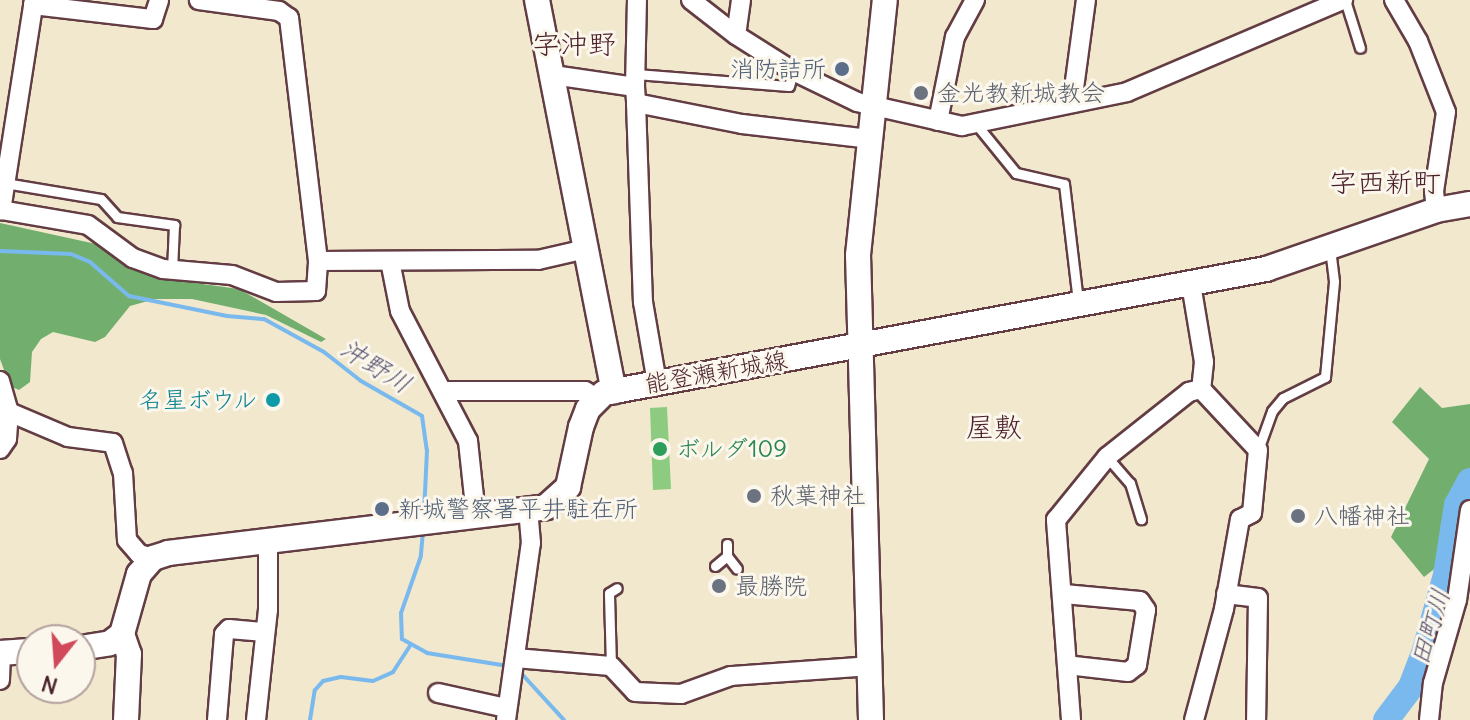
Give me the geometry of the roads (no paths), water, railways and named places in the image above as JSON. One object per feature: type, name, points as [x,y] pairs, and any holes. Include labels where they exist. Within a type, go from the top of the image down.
[{"type":"main road","points":[[126,720],[129,654],[122,634],[139,574],[153,558],[268,540],[546,507],[568,487],[581,427],[605,395],[586,249],[537,0]]},
{"type":"main road","points":[[871,720],[860,346],[860,210],[885,0]]},
{"type":"main road","name":"能登瀬新城線","points":[[605,395],[1191,284],[1330,248],[1436,210],[1470,204]]},
{"type":"main road","points":[[96,645],[110,643],[122,634]]},
{"type":"street","points":[[159,0],[153,19],[33,3],[0,210],[88,225],[133,258],[172,270],[232,275],[276,292],[316,291],[318,261],[289,18],[279,11],[199,0]]},
{"type":"street","points":[[637,0],[636,88],[643,302],[657,383]]},
{"type":"street","points":[[691,0],[736,35],[793,71],[873,105],[938,121],[976,124],[1158,81],[1344,0]]},
{"type":"street","points":[[736,35],[741,0]]},
{"type":"street","points":[[938,121],[955,37],[975,0]]},
{"type":"street","points":[[1072,103],[1086,0]]},
{"type":"street","points":[[1394,0],[1418,41],[1446,112],[1434,191],[1436,210]]},
{"type":"street","points":[[553,75],[636,88],[779,131],[869,139]]},
{"type":"street","points":[[318,261],[538,260],[586,249]]},
{"type":"street","points":[[390,261],[400,311],[468,441],[476,516]]},
{"type":"street","points":[[1191,284],[1204,362],[1201,389],[1258,450],[1252,513],[1240,519],[1226,594],[1194,720]]},
{"type":"street","points":[[0,381],[9,412],[7,439],[0,449]]},
{"type":"street","points":[[1071,720],[1064,594],[1056,520],[1107,457],[1189,392],[1201,389]]},
{"type":"street","points":[[443,391],[585,391],[605,395]]},
{"type":"street","points":[[9,412],[68,437],[113,443],[123,473],[127,540],[139,554],[153,558]]},
{"type":"street","points":[[438,693],[506,714],[531,543],[528,510]]},
{"type":"street","points":[[1429,720],[1433,683],[1457,600],[1470,510]]},
{"type":"street","points":[[256,720],[265,632],[268,540]]},
{"type":"street","points":[[1064,594],[1140,601],[1146,610],[1137,665],[1128,672],[1067,665]]},
{"type":"street","points":[[1226,594],[1258,598],[1256,720]]},
{"type":"street","points":[[217,720],[224,634],[229,629],[265,632]]},
{"type":"street","points":[[0,680],[1,653]]},
{"type":"street","points":[[515,658],[611,666],[635,692],[681,694],[731,676],[870,666]]},
{"type":"lane","points":[[1344,0],[1360,48]]},
{"type":"lane","points":[[636,88],[789,86],[793,71]]},
{"type":"lane","points":[[976,124],[1016,173],[1064,184],[1078,305]]},
{"type":"lane","points":[[5,183],[101,199],[117,217],[174,225],[172,270]]},
{"type":"lane","points":[[1258,450],[1272,411],[1283,398],[1325,377],[1334,281],[1330,248]]},
{"type":"lane","points":[[1107,457],[1130,483],[1141,519]]},
{"type":"lane","points":[[727,544],[727,556],[737,569]]},
{"type":"lane","points":[[715,566],[727,556]]},
{"type":"lane","points":[[611,666],[609,593],[617,588]]},
{"type":"waterway","name":"沖野川","points":[[0,251],[71,254],[90,262],[129,296],[227,316],[264,319],[324,352],[361,381],[422,416],[427,450],[424,514]]},
{"type":"waterway","name":"田町川","points":[[1386,720],[1411,687],[1425,650],[1446,575],[1457,505],[1470,481]]},
{"type":"waterway","name":"沖野川","points":[[423,531],[421,556],[401,613],[402,639],[427,653],[508,666]]},
{"type":"waterway","name":"沖野川","points":[[310,720],[315,690],[323,681],[341,677],[373,681],[393,672],[410,646]]},
{"type":"waterway","points":[[520,672],[564,720]]},
{"type":"place","name":"消防詰所","points":[[842,69]]},
{"type":"place","name":"金光教新城教会","points":[[921,93]]},
{"type":"place","name":"名星ボウル","points":[[273,400]]},
{"type":"place","name":"ボルダ109","points":[[660,449]]},
{"type":"place","name":"秋葉神社","points":[[754,496]]},
{"type":"place","name":"新城警察署平井駐在所","points":[[382,509]]},
{"type":"place","name":"八幡神社","points":[[1298,516]]},
{"type":"place","name":"最勝院","points":[[719,586]]},
{"type":"district","name":"字沖野","points":[[574,44]]},
{"type":"district","name":"字西新町","points":[[1385,182]]},
{"type":"district","name":"屋敷","points":[[994,427]]}]
